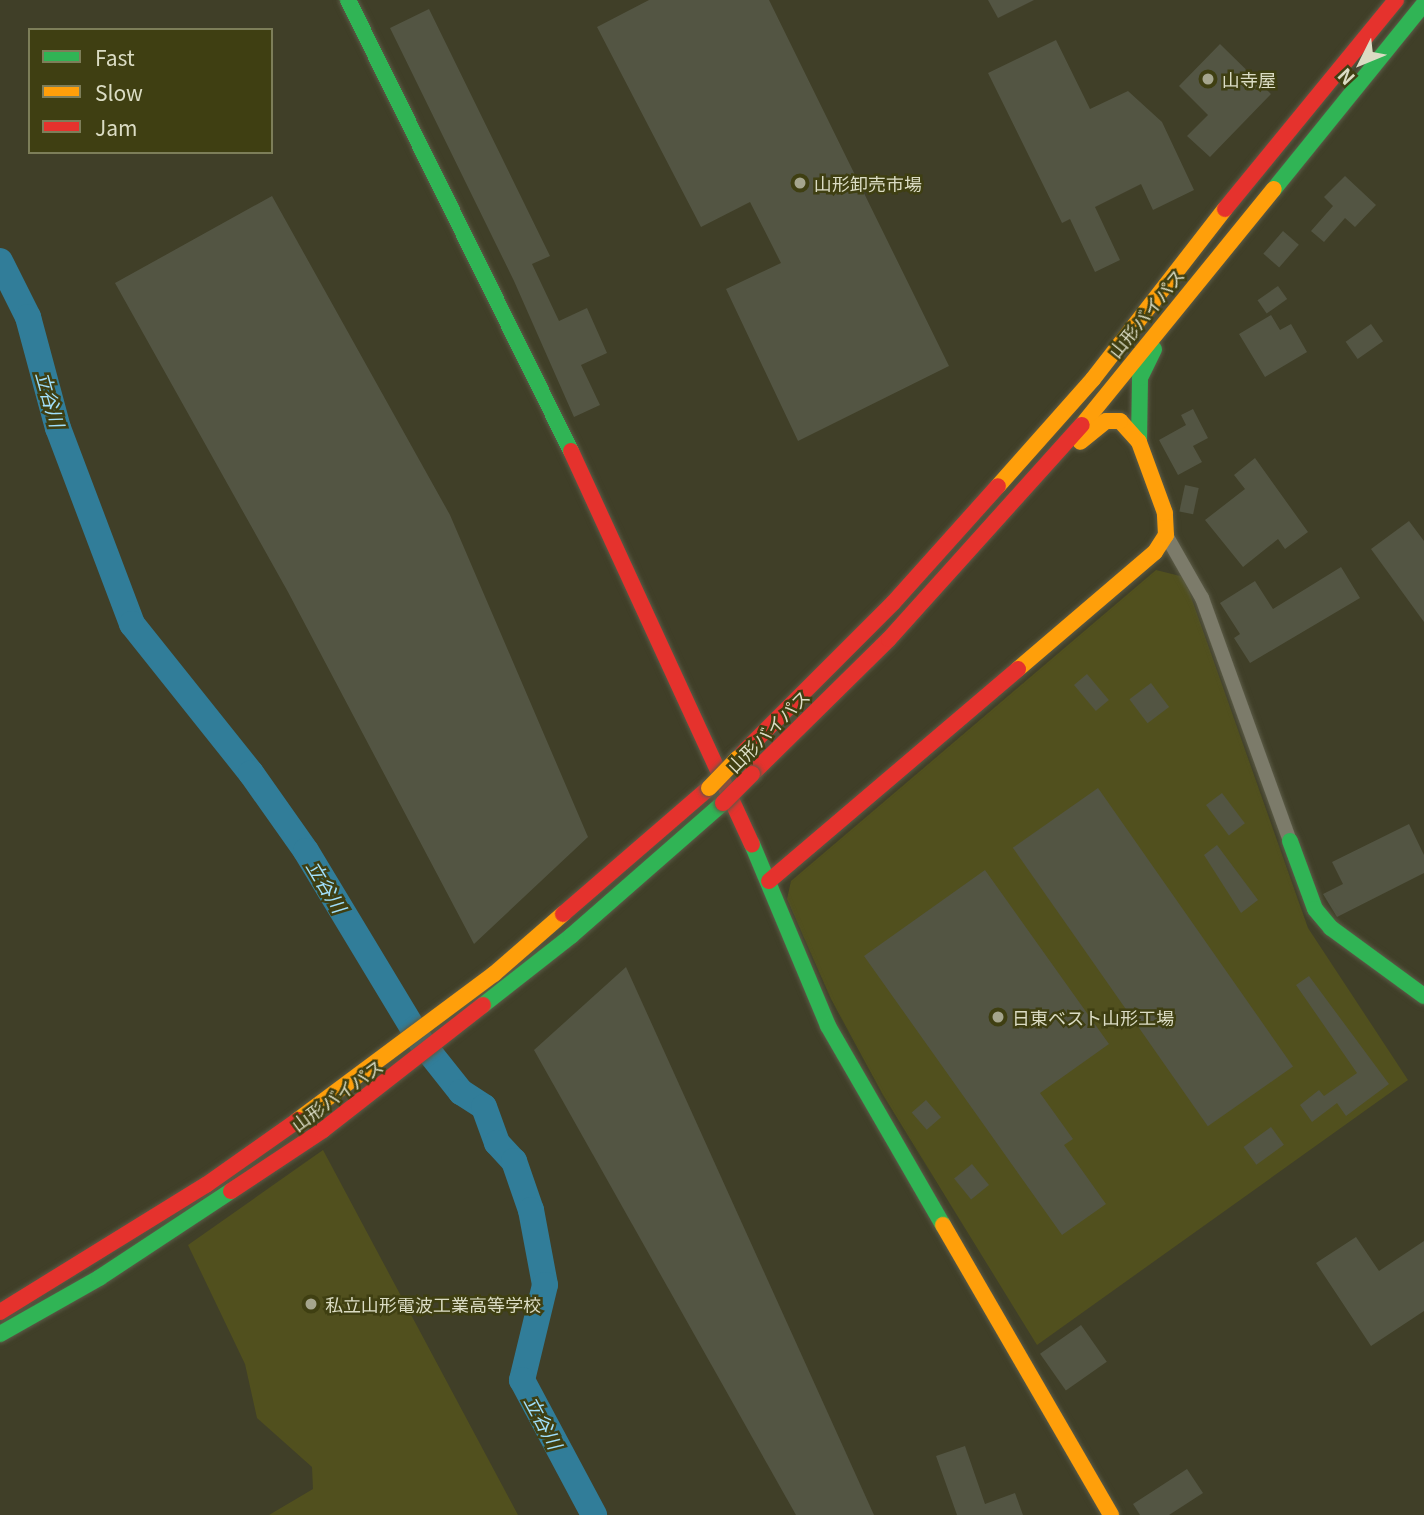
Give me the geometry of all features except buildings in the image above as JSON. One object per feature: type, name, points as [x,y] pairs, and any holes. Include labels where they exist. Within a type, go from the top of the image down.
[{"type":"main road","points":[[348,0],[573,456],[769,881],[801,965],[852,1070],[1111,1515]]},
{"type":"main road","name":"山形バイパス","points":[[0,1312],[261,1147],[494,974],[709,788],[893,603],[1093,379],[1264,159],[1396,0]]},
{"type":"main road","name":"山形バイパス","points":[[0,1334],[99,1278],[269,1168],[415,1061],[657,862],[723,803],[889,639],[1050,464],[1424,4]]},
{"type":"main road","points":[[1139,442],[1140,378],[1147,360],[1249,229],[1280,179]]},
{"type":"main road","points":[[769,881],[1132,575],[1166,534],[1158,489],[1139,442],[1121,421],[1106,421],[1086,435],[1034,496],[989,529]]},
{"type":"main road","points":[[1290,841],[1315,909],[1331,928],[1424,996]]},
{"type":"street","points":[[1166,534],[1202,598],[1290,841]]},
{"type":"shaded area","points":[[1156,570],[1184,577],[1308,928],[1408,1080],[1037,1345],[883,1095],[831,999],[787,899],[791,881]]},
{"type":"shaded area","name":"私立山形電波工業高等学校","points":[[323,1150],[518,1515],[269,1515],[313,1489],[312,1467],[257,1418],[245,1364],[188,1245]]},
{"type":"waterway","name":"立谷川","points":[[0,261],[28,317],[58,428],[132,624],[251,773],[306,851],[422,1043],[461,1092],[484,1107],[497,1143],[514,1161],[531,1210],[545,1285],[522,1380],[594,1515]]},
{"type":"traffic: fast","points":[[348,0],[571,451]]},
{"type":"traffic: fast","points":[[1274,189],[1424,4]]},
{"type":"traffic: fast","points":[[1139,442],[1140,378],[1154,349]]},
{"type":"traffic: fast","points":[[483,1005],[571,936],[723,803]]},
{"type":"traffic: fast","points":[[1290,841],[1315,909],[1331,928],[1424,996]]},
{"type":"traffic: fast","points":[[752,844],[828,1026],[943,1225]]},
{"type":"traffic: fast","points":[[0,1334],[99,1278],[231,1191]]},
{"type":"traffic: slow","points":[[1082,425],[1274,189]]},
{"type":"traffic: slow","points":[[998,486],[1093,379],[1225,209]]},
{"type":"traffic: slow","points":[[1018,669],[1155,552],[1166,535],[1165,513],[1139,442],[1120,421],[1106,421],[1080,442]]},
{"type":"traffic: slow","points":[[709,788],[738,758]]},
{"type":"traffic: slow","points":[[298,1120],[494,974],[563,914]]},
{"type":"traffic: slow","points":[[943,1225],[1111,1515]]},
{"type":"traffic: jam","points":[[1225,209],[1396,0]]},
{"type":"traffic: jam","points":[[752,774],[889,639],[1082,425]]},
{"type":"traffic: jam","points":[[571,451],[752,844]]},
{"type":"traffic: jam","points":[[738,758],[893,603],[998,486]]},
{"type":"traffic: jam","points":[[769,881],[1018,669]]},
{"type":"traffic: jam","points":[[723,803],[752,774]]},
{"type":"traffic: jam","points":[[563,914],[709,788]]},
{"type":"traffic: jam","points":[[231,1191],[323,1130],[483,1005]]},
{"type":"traffic: jam","points":[[0,1312],[206,1185],[298,1120]]},
{"type":"place","name":"山寺屋","points":[[1208,79]]},
{"type":"place","name":"山形卸売市場","points":[[800,183]]},
{"type":"place","name":"日東ベスト山形工場","points":[[998,1017]]},
{"type":"place","name":"私立山形電波工業高等学校","points":[[311,1304]]}]
